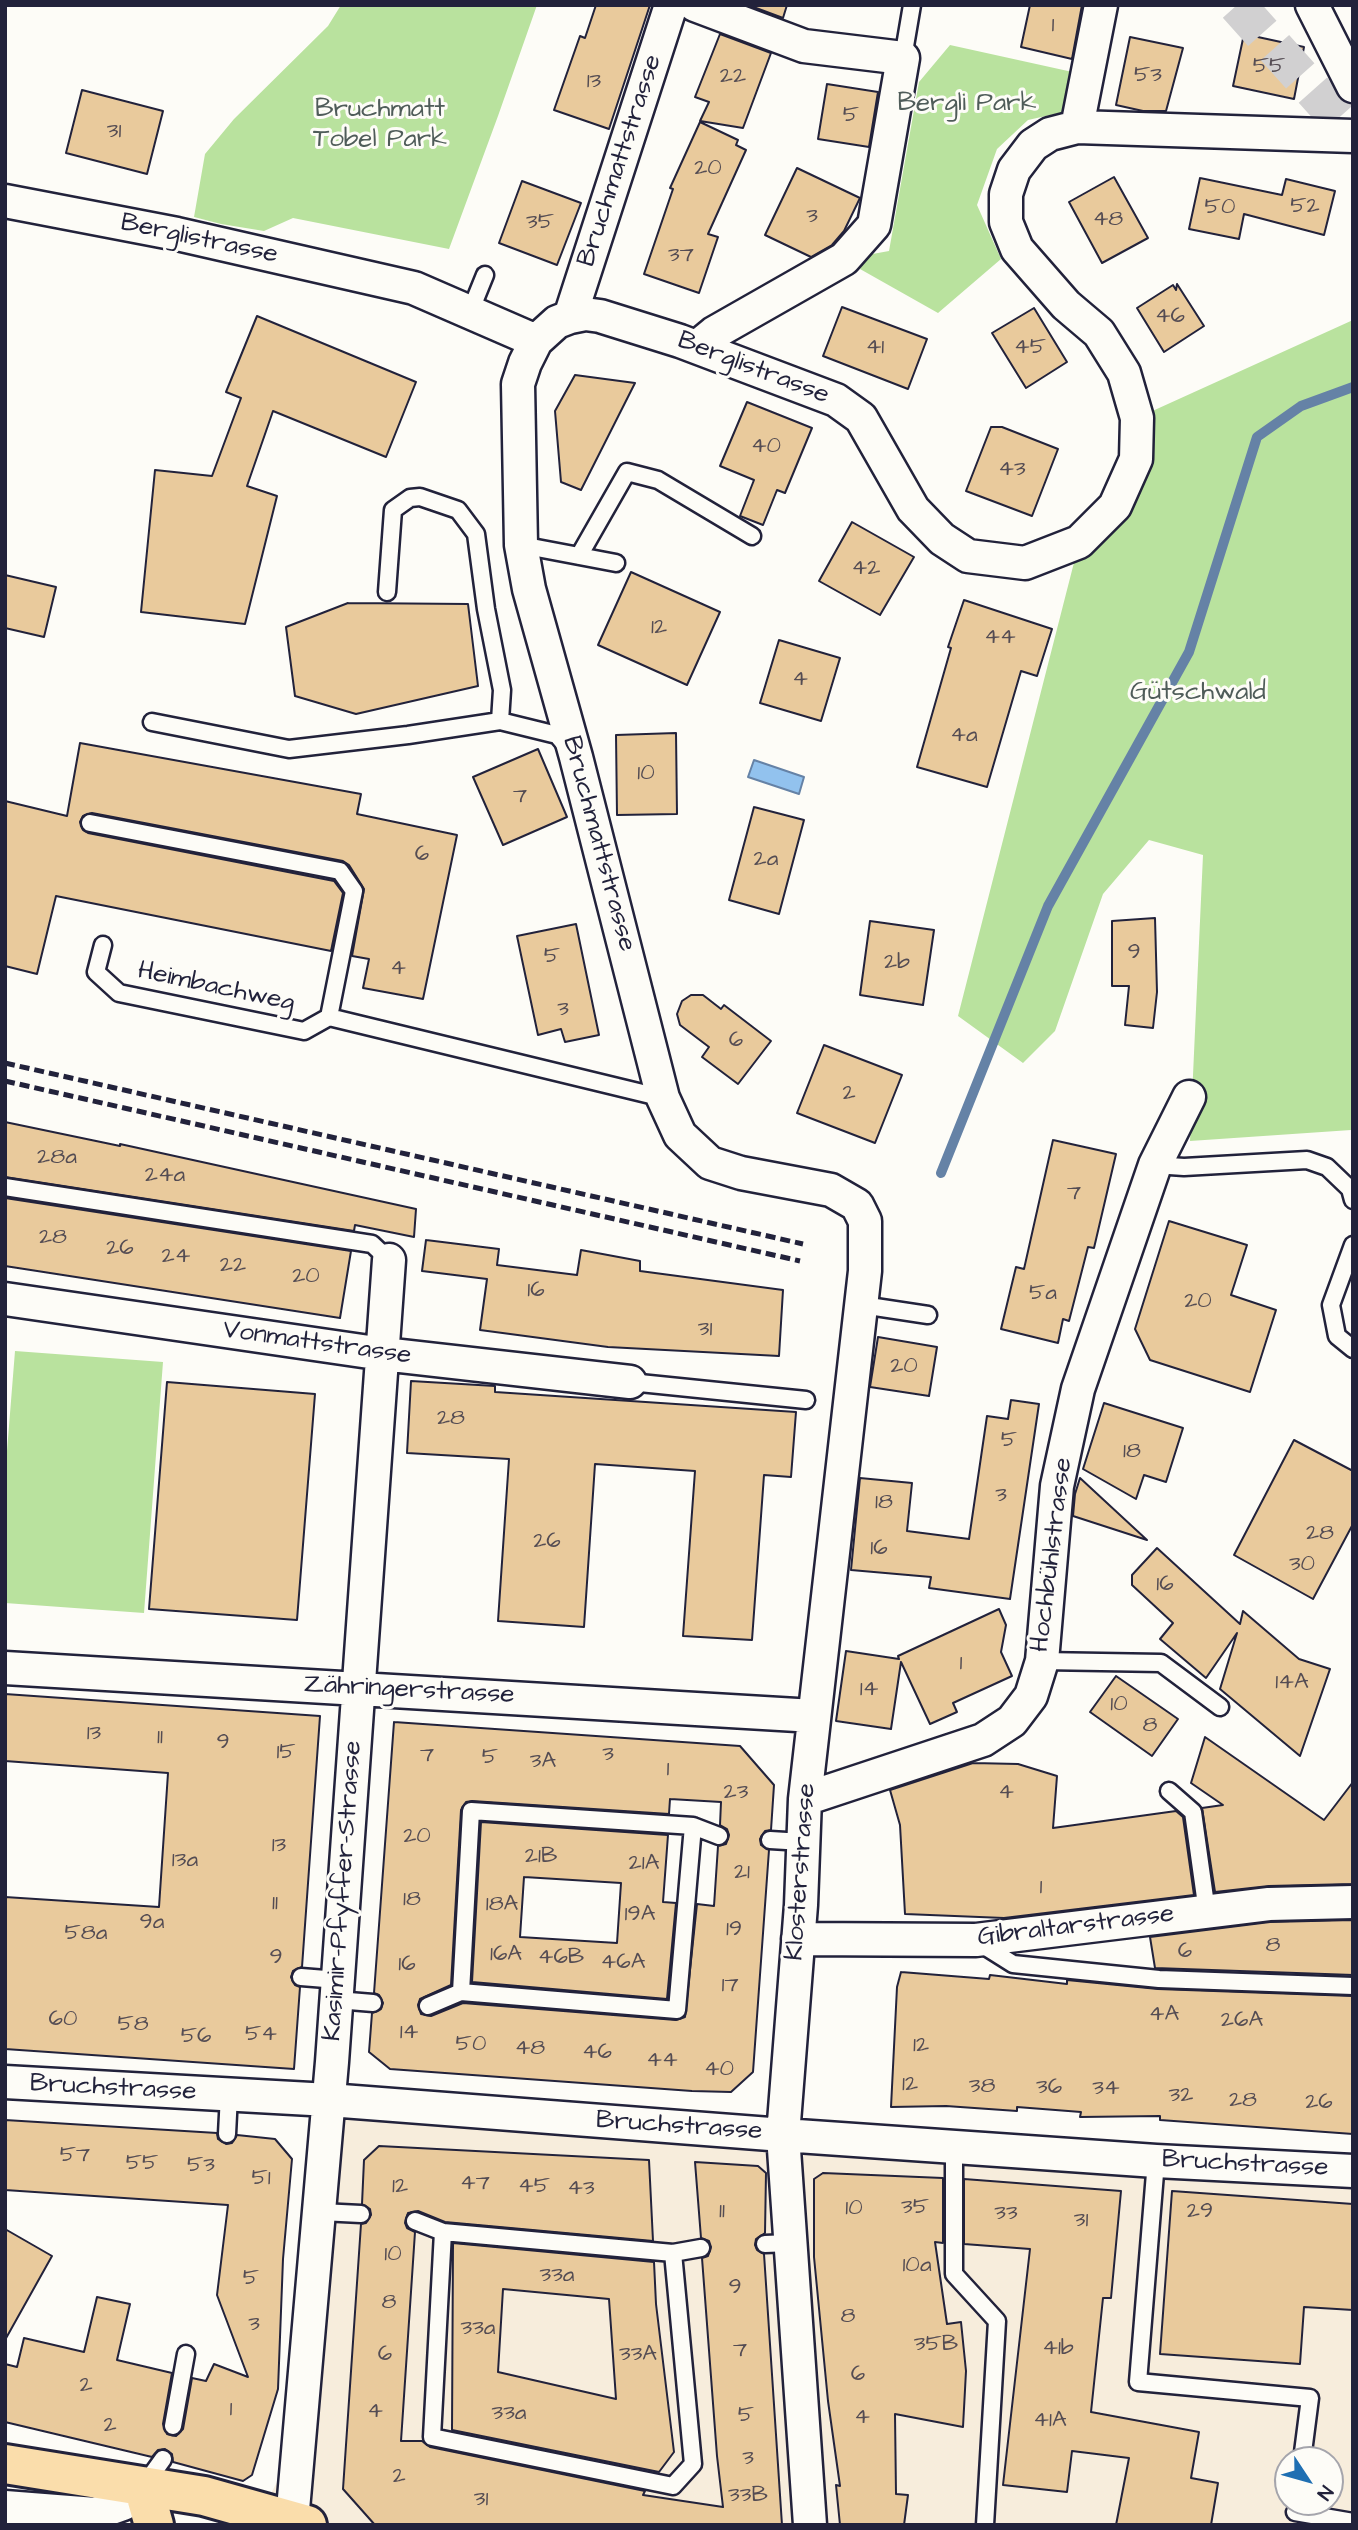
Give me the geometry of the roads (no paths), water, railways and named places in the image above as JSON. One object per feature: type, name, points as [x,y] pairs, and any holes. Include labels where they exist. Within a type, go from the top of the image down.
[{"type":"main road","points":[[5,2464],[153,2472],[204,2496],[300,2523]]},
{"type":"main road","points":[[153,2472],[154,2525]]},
{"type":"street","name":"Bruchmattstrasse","points":[[570,317],[671,5]]},
{"type":"street","points":[[695,5],[804,46],[903,58],[874,225],[844,259],[714,333],[696,347]]},
{"type":"street","points":[[1077,127],[1101,5]]},
{"type":"street","points":[[1312,5],[1353,86]]},
{"type":"street","name":"Berglistrasse","points":[[570,317],[585,314],[600,316],[696,347],[836,400],[861,418],[914,509],[942,540],[968,556],[1025,563],[1079,542],[1115,506],[1136,458],[1136,418],[1124,373],[1099,333],[1066,304],[1017,248],[1006,222],[1006,194],[1014,170],[1033,145],[1050,134],[1077,127],[1353,136]]},
{"type":"street","name":"Berglistrasse","points":[[5,201],[177,234],[414,288],[536,341]]},
{"type":"street","points":[[536,341],[557,322],[570,317]]},
{"type":"street","name":"Bruchmattstrasse","points":[[536,341],[518,384],[521,545],[538,625],[576,757],[663,1098],[680,1135],[710,1163],[741,1173],[831,1190],[857,1205],[865,1222]]},
{"type":"street","name":"Hochbühlstrasse","points":[[806,1799],[983,1740],[1012,1721],[1031,1696],[1042,1661],[1057,1486],[1078,1389],[1155,1165],[1189,1097]]},
{"type":"street","name":"Klosterstrasse","points":[[810,2525],[777,2243],[806,1799],[862,1305],[865,1222]]},
{"type":"street","name":"Kasimir-Pfyffer-Strasse","points":[[300,2523],[389,1260]]},
{"type":"street","name":"Vonmattstrasse","points":[[5,1299],[383,1354],[630,1382]]},
{"type":"street","name":"Zähringerstrasse","points":[[5,1668],[814,1716]]},
{"type":"street","name":"Gibraltarstrasse","points":[[798,1939],[976,1940],[1269,1904],[1353,1902]]},
{"type":"street","name":"Bruchstrasse","points":[[5,2082],[330,2100],[954,2147],[1353,2171]]},
{"type":"street","points":[[5,2507],[95,2514],[123,2504],[153,2472]]},
{"type":"lane","points":[[903,58],[912,5]]},
{"type":"lane","points":[[470,312],[485,275]]},
{"type":"lane","points":[[579,556],[627,472],[658,480],[752,536]]},
{"type":"lane","points":[[387,592],[393,510],[410,498],[420,498],[458,510],[476,534],[486,609],[502,690],[500,721]]},
{"type":"lane","points":[[521,545],[616,563]]},
{"type":"lane","points":[[152,722],[289,749],[500,721],[556,735],[576,757]]},
{"type":"lane","name":"Heimbachweg","points":[[90,822],[340,872],[354,891],[330,1017],[304,1031],[119,993],[96,972],[103,945]]},
{"type":"lane","points":[[330,1017],[663,1098]]},
{"type":"lane","points":[[1155,1165],[1184,1167],[1307,1160],[1326,1167],[1350,1189],[1353,1199]]},
{"type":"lane","points":[[5,1187],[372,1244],[389,1260]]},
{"type":"lane","points":[[1353,1245],[1331,1305],[1337,1336],[1353,1349]]},
{"type":"lane","points":[[862,1305],[928,1315]]},
{"type":"lane","points":[[630,1382],[806,1400]]},
{"type":"lane","points":[[1042,1661],[1161,1663],[1220,1707]]},
{"type":"lane","points":[[1169,1791],[1193,1812],[1207,1912]]},
{"type":"lane","points":[[461,1992],[471,1811],[693,1826],[719,1836]]},
{"type":"lane","points":[[428,2006],[461,1992],[677,2010],[693,1826]]},
{"type":"lane","points":[[770,1840],[803,1842]]},
{"type":"lane","points":[[976,1940],[1013,1964],[1159,1979],[1353,1986]]},
{"type":"lane","points":[[301,1977],[373,2003]]},
{"type":"lane","points":[[227,2134],[229,2095]]},
{"type":"lane","points":[[954,2147],[954,2274],[998,2321],[985,2525]]},
{"type":"lane","points":[[1156,2161],[1138,2382],[1310,2398],[1304,2446]]},
{"type":"lane","points":[[321,2212],[361,2214]]},
{"type":"lane","points":[[415,2221],[443,2232],[673,2253],[701,2248]]},
{"type":"lane","points":[[443,2232],[432,2437],[673,2486],[693,2464],[673,2253]]},
{"type":"lane","points":[[173,2426],[186,2354]]},
{"type":"lane","points":[[1314,2516],[1353,2522]]},
{"type":"water","points":[[754,760],[804,777],[799,794],[748,777]]},
{"type":"waterway","points":[[941,1173],[1048,906],[1189,652],[1257,437],[1301,406],[1353,387]]},
{"type":"tunnel","points":[[1237,5],[1353,135]]},
{"type":"railway","points":[[5,1063],[803,1244]]},
{"type":"railway","points":[[5,1081],[800,1261]]},
{"type":"park label","name":"Bergli Park","points":[[967,105]]},
{"type":"park label","name":"Bruchmatt Tobel Park","points":[[380,126]]},
{"type":"park label","name":"Gütschwald","points":[[1198,694]]}]
